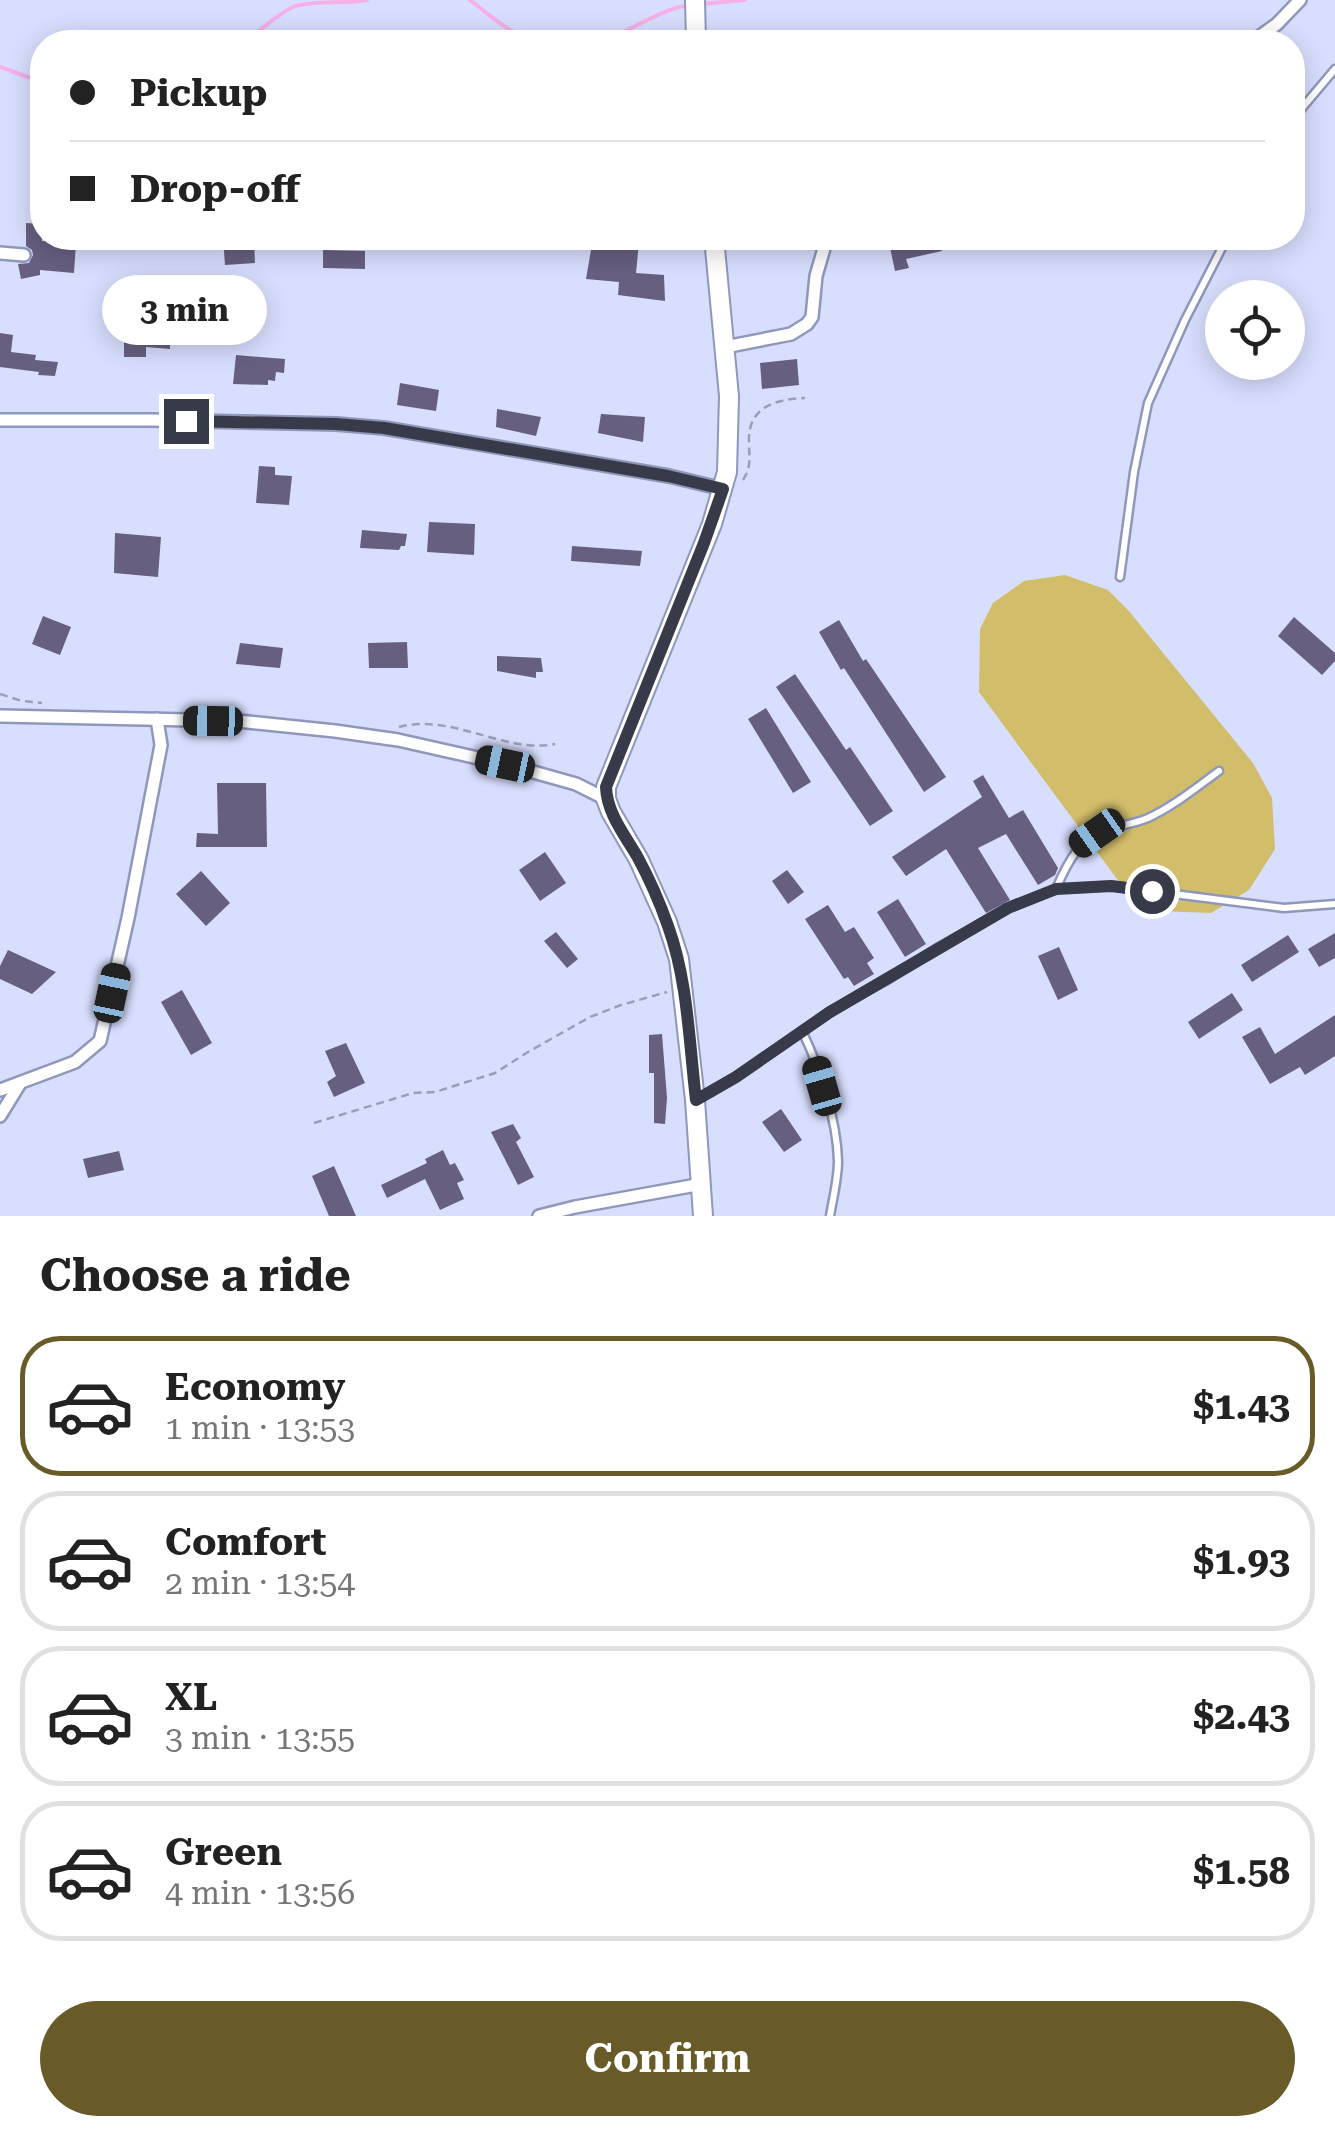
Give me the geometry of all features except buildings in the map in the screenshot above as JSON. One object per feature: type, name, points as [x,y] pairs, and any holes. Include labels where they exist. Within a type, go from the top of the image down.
[{"type":"street","points":[[695,0],[696,30]]},
{"type":"street","points":[[1269,30],[1300,0]]},
{"type":"street","points":[[702,1216],[696,1100],[678,959],[667,922],[639,860],[611,812],[606,787],[723,488],[729,451],[729,396],[715,250]]},
{"type":"street","points":[[725,347],[791,334],[807,324],[812,317],[823,250]]},
{"type":"street","points":[[0,253],[24,255]]},
{"type":"street","points":[[0,420],[151,420],[384,428],[723,488]]},
{"type":"street","points":[[0,716],[238,721],[374,736],[505,764],[576,784],[606,798]]},
{"type":"street","points":[[0,1090],[74,1062],[100,1041],[161,744],[157,720]]},
{"type":"street","points":[[0,1116],[19,1085]]},
{"type":"street","points":[[539,1216],[702,1184]]},
{"type":"lane","points":[[1305,105],[1335,69]]},
{"type":"lane","points":[[1120,577],[1148,403],[1221,250]]},
{"type":"lane","points":[[1056,889],[1079,846],[1097,833],[1128,826],[1162,810],[1220,770]]},
{"type":"lane","points":[[696,1100],[830,1012],[939,947],[1008,908],[1056,889],[1111,886],[1284,908],[1335,904]]},
{"type":"lane","points":[[802,1032],[834,1124],[838,1163],[830,1216]]},
{"type":"path","points":[[723,488],[739,483],[749,470],[750,431],[760,409],[769,403],[806,398]]},
{"type":"path","points":[[374,736],[423,724],[472,731],[524,745],[556,744]]},
{"type":"path","points":[[314,1123],[495,1073],[590,1017],[683,987]]},
{"type":"shaded area","points":[[1065,575],[1108,590],[1128,610],[1253,763],[1272,798],[1275,849],[1249,890],[1211,913],[1159,911],[1117,879],[979,692],[980,629],[993,603],[1024,581]]},
{"type":"waterway","points":[[260,30],[295,6],[367,0]]},
{"type":"waterway","points":[[470,0],[511,30]]},
{"type":"waterway","points":[[700,4],[745,0]]},
{"type":"waterway","points":[[628,30],[669,10],[691,5]]},
{"type":"waterway","points":[[0,67],[30,78]]},
{"type":"route","points":[[186,421],[384,428],[668,476],[723,489],[606,787],[611,812],[639,860],[667,922],[678,959],[696,1100],[830,1012],[1008,908],[1056,889],[1111,886],[1152,891]]}]
